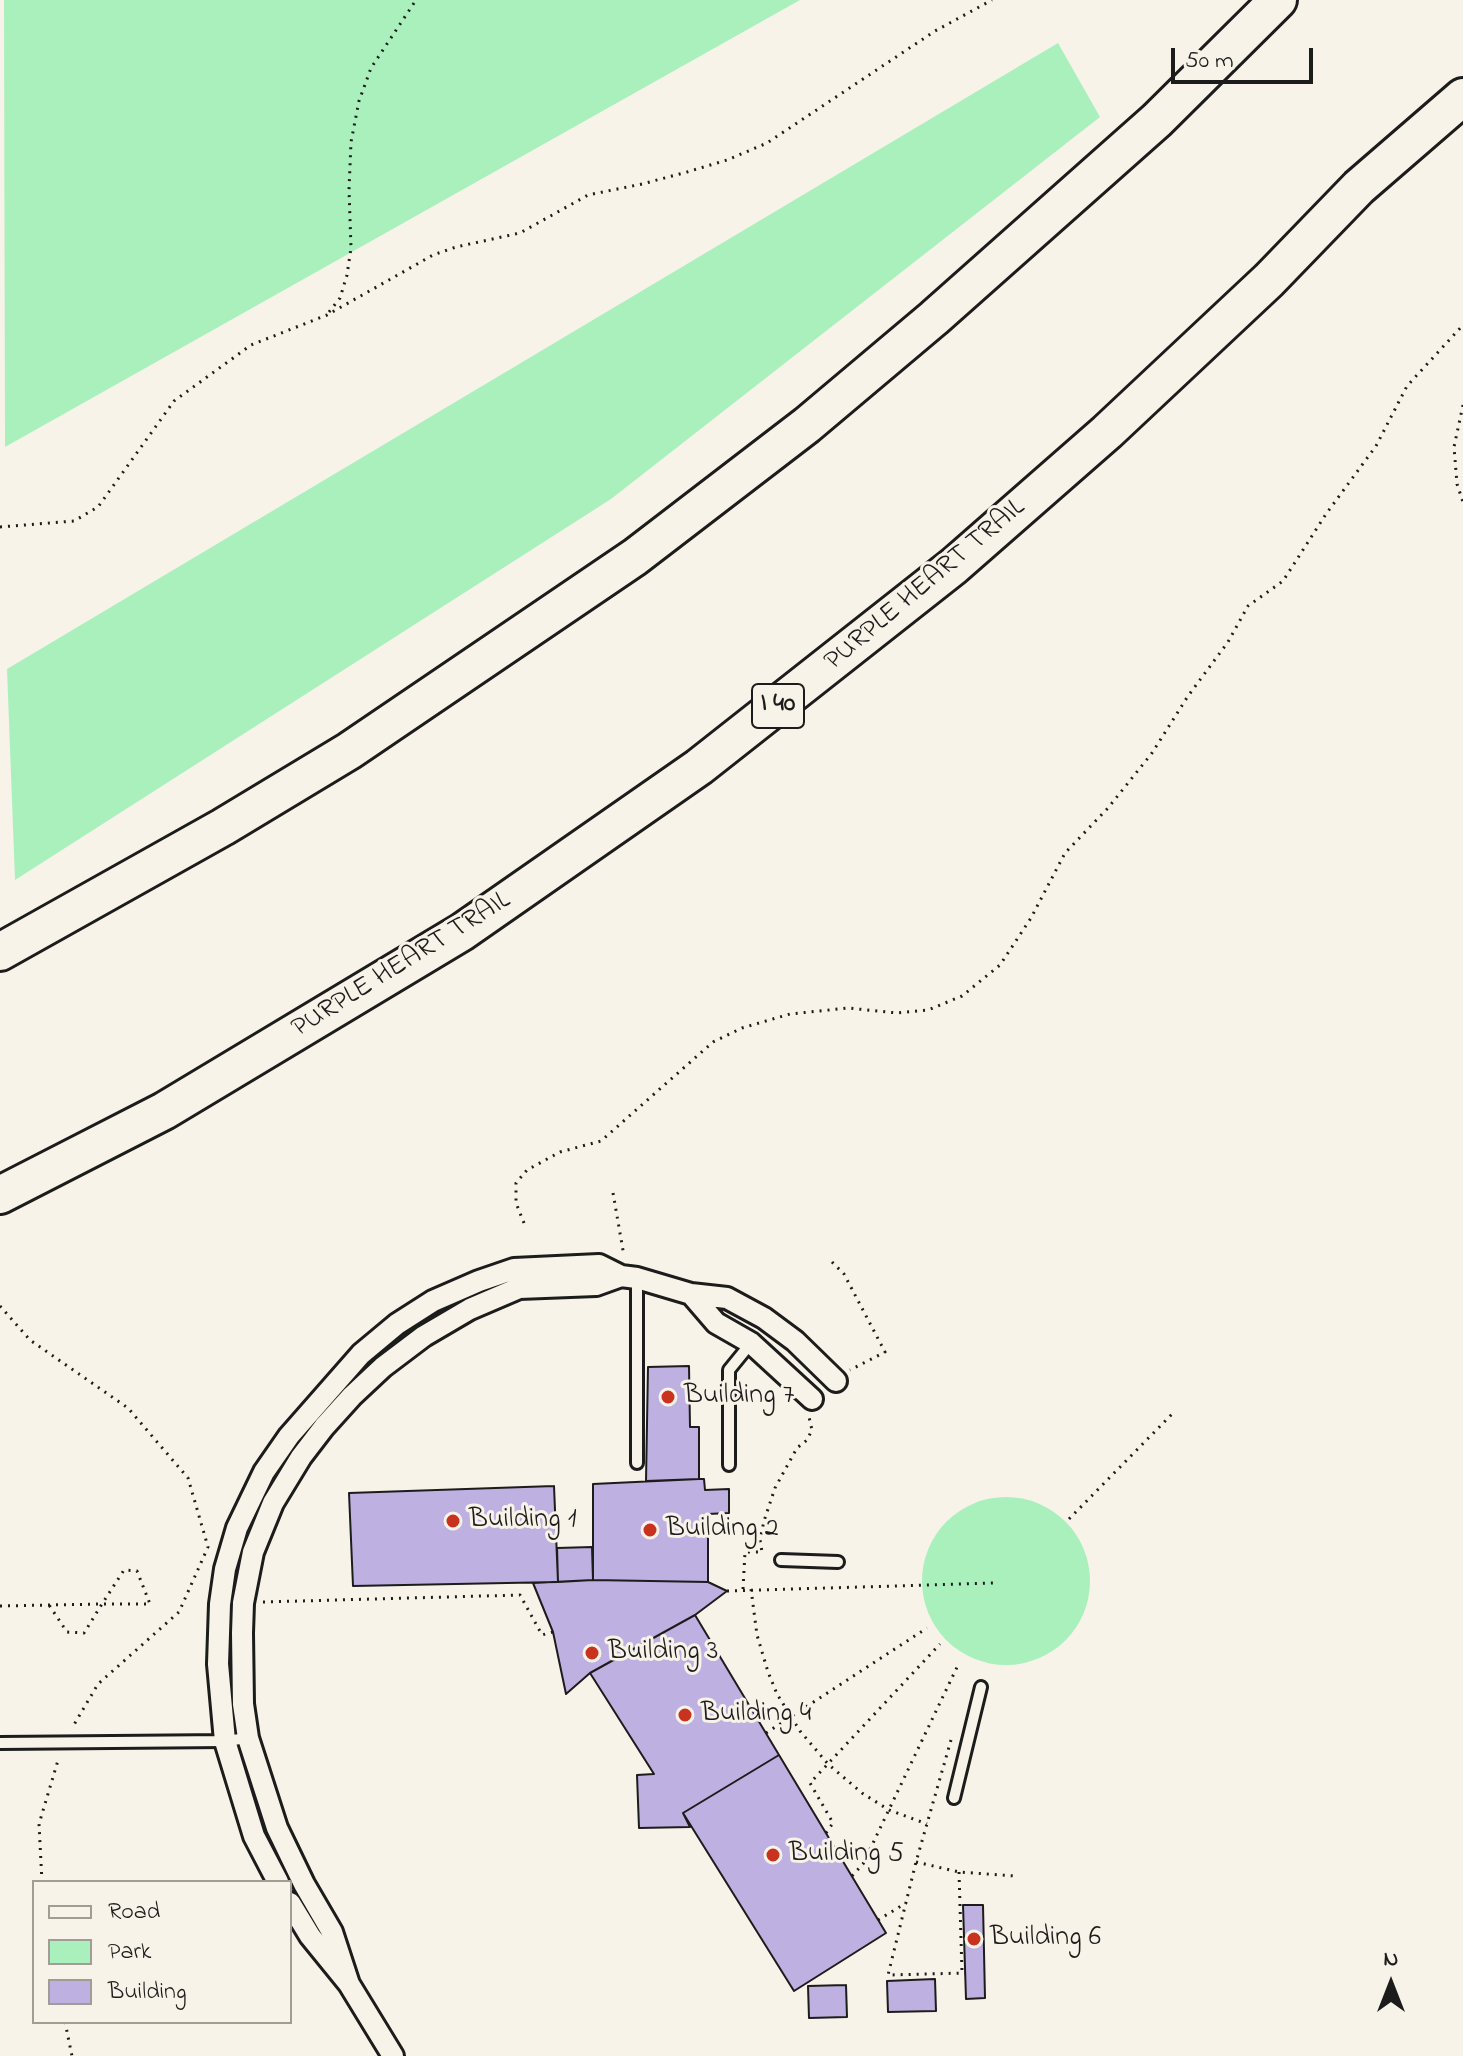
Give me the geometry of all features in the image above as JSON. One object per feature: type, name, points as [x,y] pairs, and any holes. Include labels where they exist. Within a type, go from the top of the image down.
[{"type":"highway","points":[[3,950],[223,827],[349,751],[635,557],[807,425],[945,309],[1157,120],[1278,0]]},
{"type":"highway","name":"PURPLE HEART TRAIL","points":[[2,1194],[164,1111],[462,932],[699,767],[815,678],[977,546],[1107,432],[1269,280],[1359,187],[1463,97]]},
{"type":"street","points":[[277,1880],[254,1836],[225,1741],[218,1664],[220,1604],[225,1569],[237,1528],[264,1472],[312,1408],[361,1354],[397,1324],[433,1301],[514,1269],[599,1265],[629,1277],[691,1294],[727,1298],[764,1318],[795,1341],[836,1381]]},
{"type":"street","points":[[349,1984],[332,1932],[277,1828],[248,1738],[241,1670],[243,1603],[248,1572],[273,1503],[324,1427],[383,1367],[424,1336],[470,1309],[519,1288],[596,1285],[629,1277]]},
{"type":"street","points":[[691,1294],[716,1323],[751,1343],[810,1407]]},
{"type":"street","points":[[292,1906],[310,1936],[349,1984],[393,2056]]},
{"type":"lane","points":[[629,1277],[637,1463]]},
{"type":"lane","points":[[729,1465],[729,1370],[751,1343]]},
{"type":"lane","points":[[781,1560],[838,1562]]},
{"type":"lane","points":[[954,1798],[981,1687]]},
{"type":"lane","points":[[0,1743],[225,1741],[248,1738]]},
{"type":"path","points":[[327,315],[340,298],[347,275],[351,248],[351,142],[359,101],[371,68],[416,0]]},
{"type":"path","points":[[0,527],[74,521],[98,507],[174,401],[251,345],[327,315],[433,255],[520,233],[588,195],[687,172],[767,143],[935,31],[992,0]]},
{"type":"path","points":[[524,1223],[516,1203],[516,1183],[527,1170],[560,1152],[601,1141],[713,1042],[742,1028],[790,1014],[848,1008],[897,1013],[928,1010],[962,996],[1000,965],[1031,918],[1065,853],[1108,808],[1152,753],[1188,696],[1228,642],[1248,606],[1283,581],[1326,514],[1376,446],[1407,386],[1463,325]]},
{"type":"path","points":[[1463,405],[1454,447],[1457,484],[1463,502]]},
{"type":"path","points":[[613,1193],[629,1277]]},
{"type":"path","points":[[832,1262],[844,1274],[885,1352],[836,1381]]},
{"type":"path","points":[[0,1306],[30,1340],[128,1408],[188,1478],[208,1547],[179,1612],[98,1684],[63,1742],[39,1824],[42,1880]]},
{"type":"path","points":[[743,1589],[745,1552],[762,1552],[760,1540],[775,1488],[797,1448],[807,1440],[812,1430],[810,1407]]},
{"type":"path","points":[[1069,1519],[1175,1411]]},
{"type":"path","points":[[0,1606],[49,1605],[102,1604],[150,1604],[137,1571],[124,1570],[102,1604],[84,1633],[67,1632],[49,1605]]},
{"type":"path","points":[[727,1591],[994,1583]]},
{"type":"path","points":[[751,1589],[762,1656],[777,1694],[791,1716],[828,1764],[862,1793],[889,1810],[927,1824]]},
{"type":"path","points":[[251,1603],[520,1595],[542,1635],[553,1632]]},
{"type":"path","points":[[766,1733],[927,1628]]},
{"type":"path","points":[[826,1833],[833,1823],[810,1783],[940,1644]]},
{"type":"path","points":[[852,1876],[863,1864],[959,1663]]},
{"type":"path","points":[[951,1740],[888,1975],[964,1973],[959,1872]]},
{"type":"path","points":[[916,1862],[959,1872],[1015,1876]]},
{"type":"path","points":[[878,1920],[906,1903]]},
{"type":"path","points":[[65,2024],[72,2056]]},
{"type":"green space","points":[[4,0],[800,0],[5,447]]},
{"type":"green space","points":[[1058,43],[1100,117],[611,499],[15,880],[7,669]]},
{"type":"green space","points":[[1006,1497],[1038,1503],[1065,1522],[1084,1549],[1090,1581],[1084,1613],[1065,1640],[1038,1659],[1006,1665],[974,1659],[947,1640],[928,1613],[922,1581],[928,1549],[947,1522],[974,1503]]},
{"type":"building","name":"Building 7","points":[[689,1366],[690,1427],[699,1427],[699,1479],[646,1481],[648,1367]]},
{"type":"building","name":"Building 2","points":[[704,1479],[705,1490],[729,1489],[729,1513],[708,1514],[708,1582],[593,1580],[593,1484]]},
{"type":"building","name":"Building 1","points":[[554,1486],[558,1582],[353,1586],[349,1493]]},
{"type":"building","points":[[592,1547],[593,1580],[558,1582],[557,1548]]},
{"type":"building","name":"Building 3","points":[[593,1580],[708,1582],[727,1591],[695,1615],[590,1673],[566,1694],[553,1632],[533,1583]]},
{"type":"building","name":"Building 4","points":[[695,1615],[779,1755],[683,1813],[690,1827],[639,1828],[637,1775],[654,1774],[590,1673]]},
{"type":"building","name":"Building 5","points":[[779,1755],[886,1933],[794,1991],[683,1813]]},
{"type":"building","name":"Building 6","points":[[963,1905],[983,1905],[985,1998],[966,1999]]},
{"type":"building","points":[[935,1979],[936,2011],[888,2012],[887,1981]]},
{"type":"building","points":[[846,1985],[847,2017],[809,2018],[808,1986]]},
{"type":"place","name":"Building 7","points":[[668,1397]]},
{"type":"place","name":"Building 1","points":[[453,1521]]},
{"type":"place","name":"Building 2","points":[[650,1530]]},
{"type":"place","name":"Building 3","points":[[592,1653]]},
{"type":"place","name":"Building 4","points":[[685,1715]]},
{"type":"place","name":"Building 5","points":[[773,1855]]},
{"type":"place","name":"Building 6","points":[[974,1939]]}]
